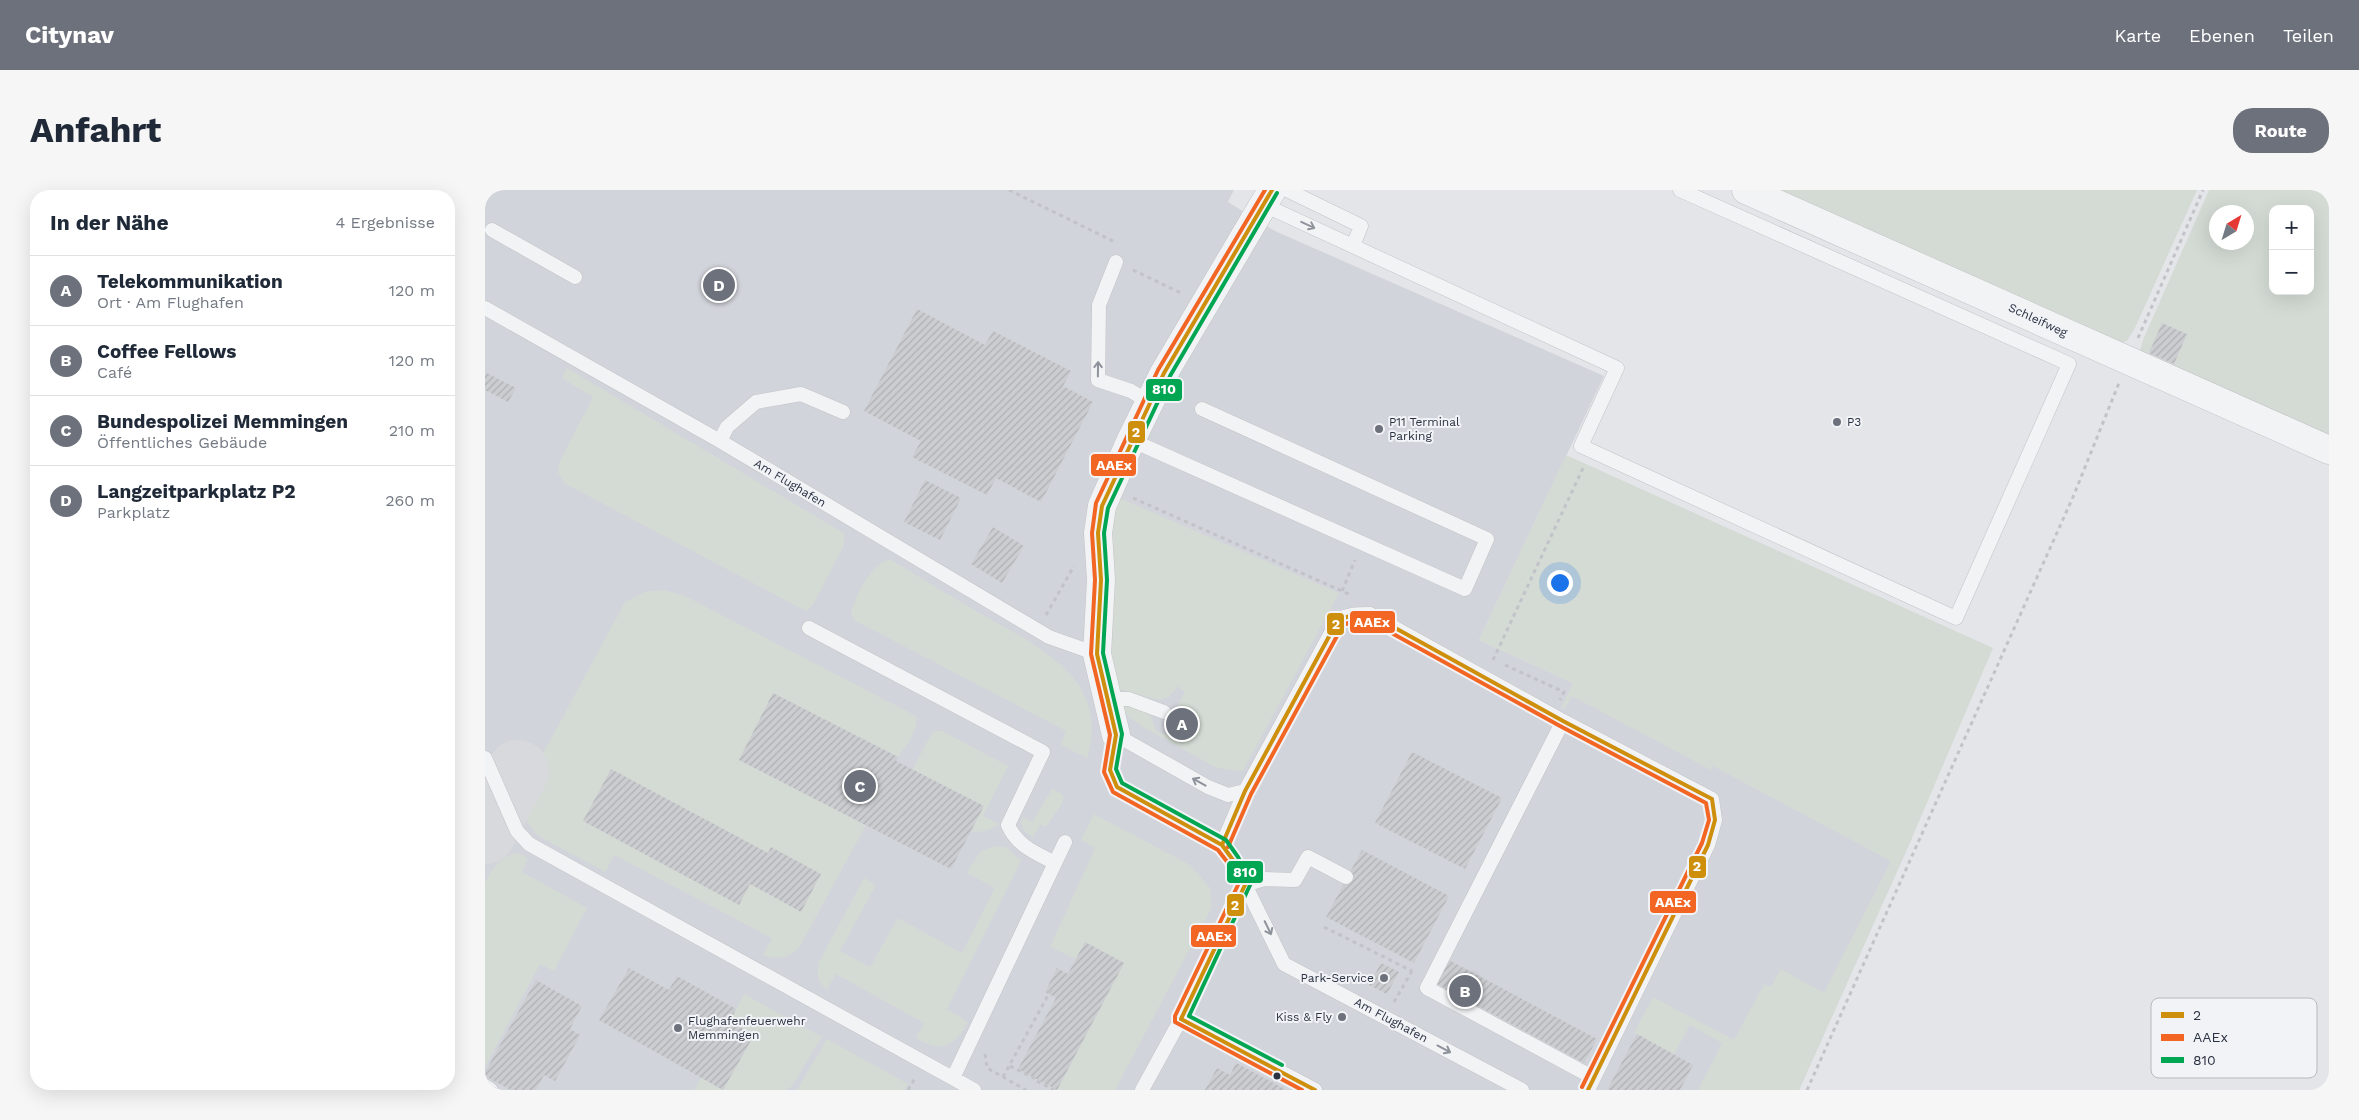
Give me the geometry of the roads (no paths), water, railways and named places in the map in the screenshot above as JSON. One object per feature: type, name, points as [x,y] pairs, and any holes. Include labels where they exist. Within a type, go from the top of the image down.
[{"type":"street","name":"Schleifweg","points":[[1746,190],[2329,450]]},
{"type":"street","name":"Am Flughafen","points":[[1115,735],[1097,654],[1101,580],[1099,520],[1102,506],[1149,402],[1204,304],[1268,198]]},
{"type":"lane","points":[[1287,190],[1361,226],[1353,246]]},
{"type":"lane","points":[[1268,198],[1353,246],[1617,368],[1581,446],[1956,618],[2069,364],[1680,190]]},
{"type":"lane","points":[[492,230],[575,277]]},
{"type":"lane","points":[[1117,262],[1099,305],[1098,380],[1131,391],[1149,402]]},
{"type":"lane","name":"Am Flughafen","points":[[485,308],[719,441],[1049,638],[1097,654]]},
{"type":"lane","points":[[719,441],[727,427],[756,402],[801,394],[843,412]]},
{"type":"lane","points":[[1131,440],[1465,589],[1487,539],[1202,409]]},
{"type":"lane","points":[[1222,844],[1245,792],[1338,620],[1347,615],[1370,614],[1558,718],[1712,799],[1715,820],[1708,845],[1591,1084],[1427,988],[1558,718]]},
{"type":"lane","points":[[809,628],[1043,752],[1008,825],[1016,840],[1055,863]]},
{"type":"lane","points":[[1107,699],[1129,699],[1164,712]]},
{"type":"lane","points":[[1115,735],[1208,787],[1228,794],[1245,792]]},
{"type":"lane","name":"Am Flughafen","points":[[1115,735],[1110,770],[1117,786],[1222,844],[1233,860],[1284,964],[1523,1090]]},
{"type":"lane","points":[[485,758],[517,831],[529,844],[974,1090]]},
{"type":"lane","points":[[953,1078],[1065,842]]},
{"type":"lane","points":[[1142,1090],[1181,1019],[1245,885],[1264,879],[1295,880],[1308,857],[1346,877]]},
{"type":"lane","points":[[1181,1019],[1315,1090]]},
{"type":"lane","points":[[485,1086],[491,1090]]},
{"type":"place","name":"Langzeitparkplatz P2","points":[[719,285]]},
{"type":"place","name":"P3","points":[[1837,422]]},
{"type":"place","name":"P11 Terminal Parking","points":[[1379,429]]},
{"type":"place","name":"Telekommunikation","points":[[1182,724]]},
{"type":"place","name":"Bundespolizei Memmingen","points":[[860,786]]},
{"type":"place","name":"Park-Service","points":[[1384,978]]},
{"type":"place","name":"Coffee Fellows","points":[[1465,991]]},
{"type":"place","name":"Kiss & Fly","points":[[1342,1017]]},
{"type":"place","name":"Flughafenfeuerwehr Memmingen","points":[[678,1028]]}]
